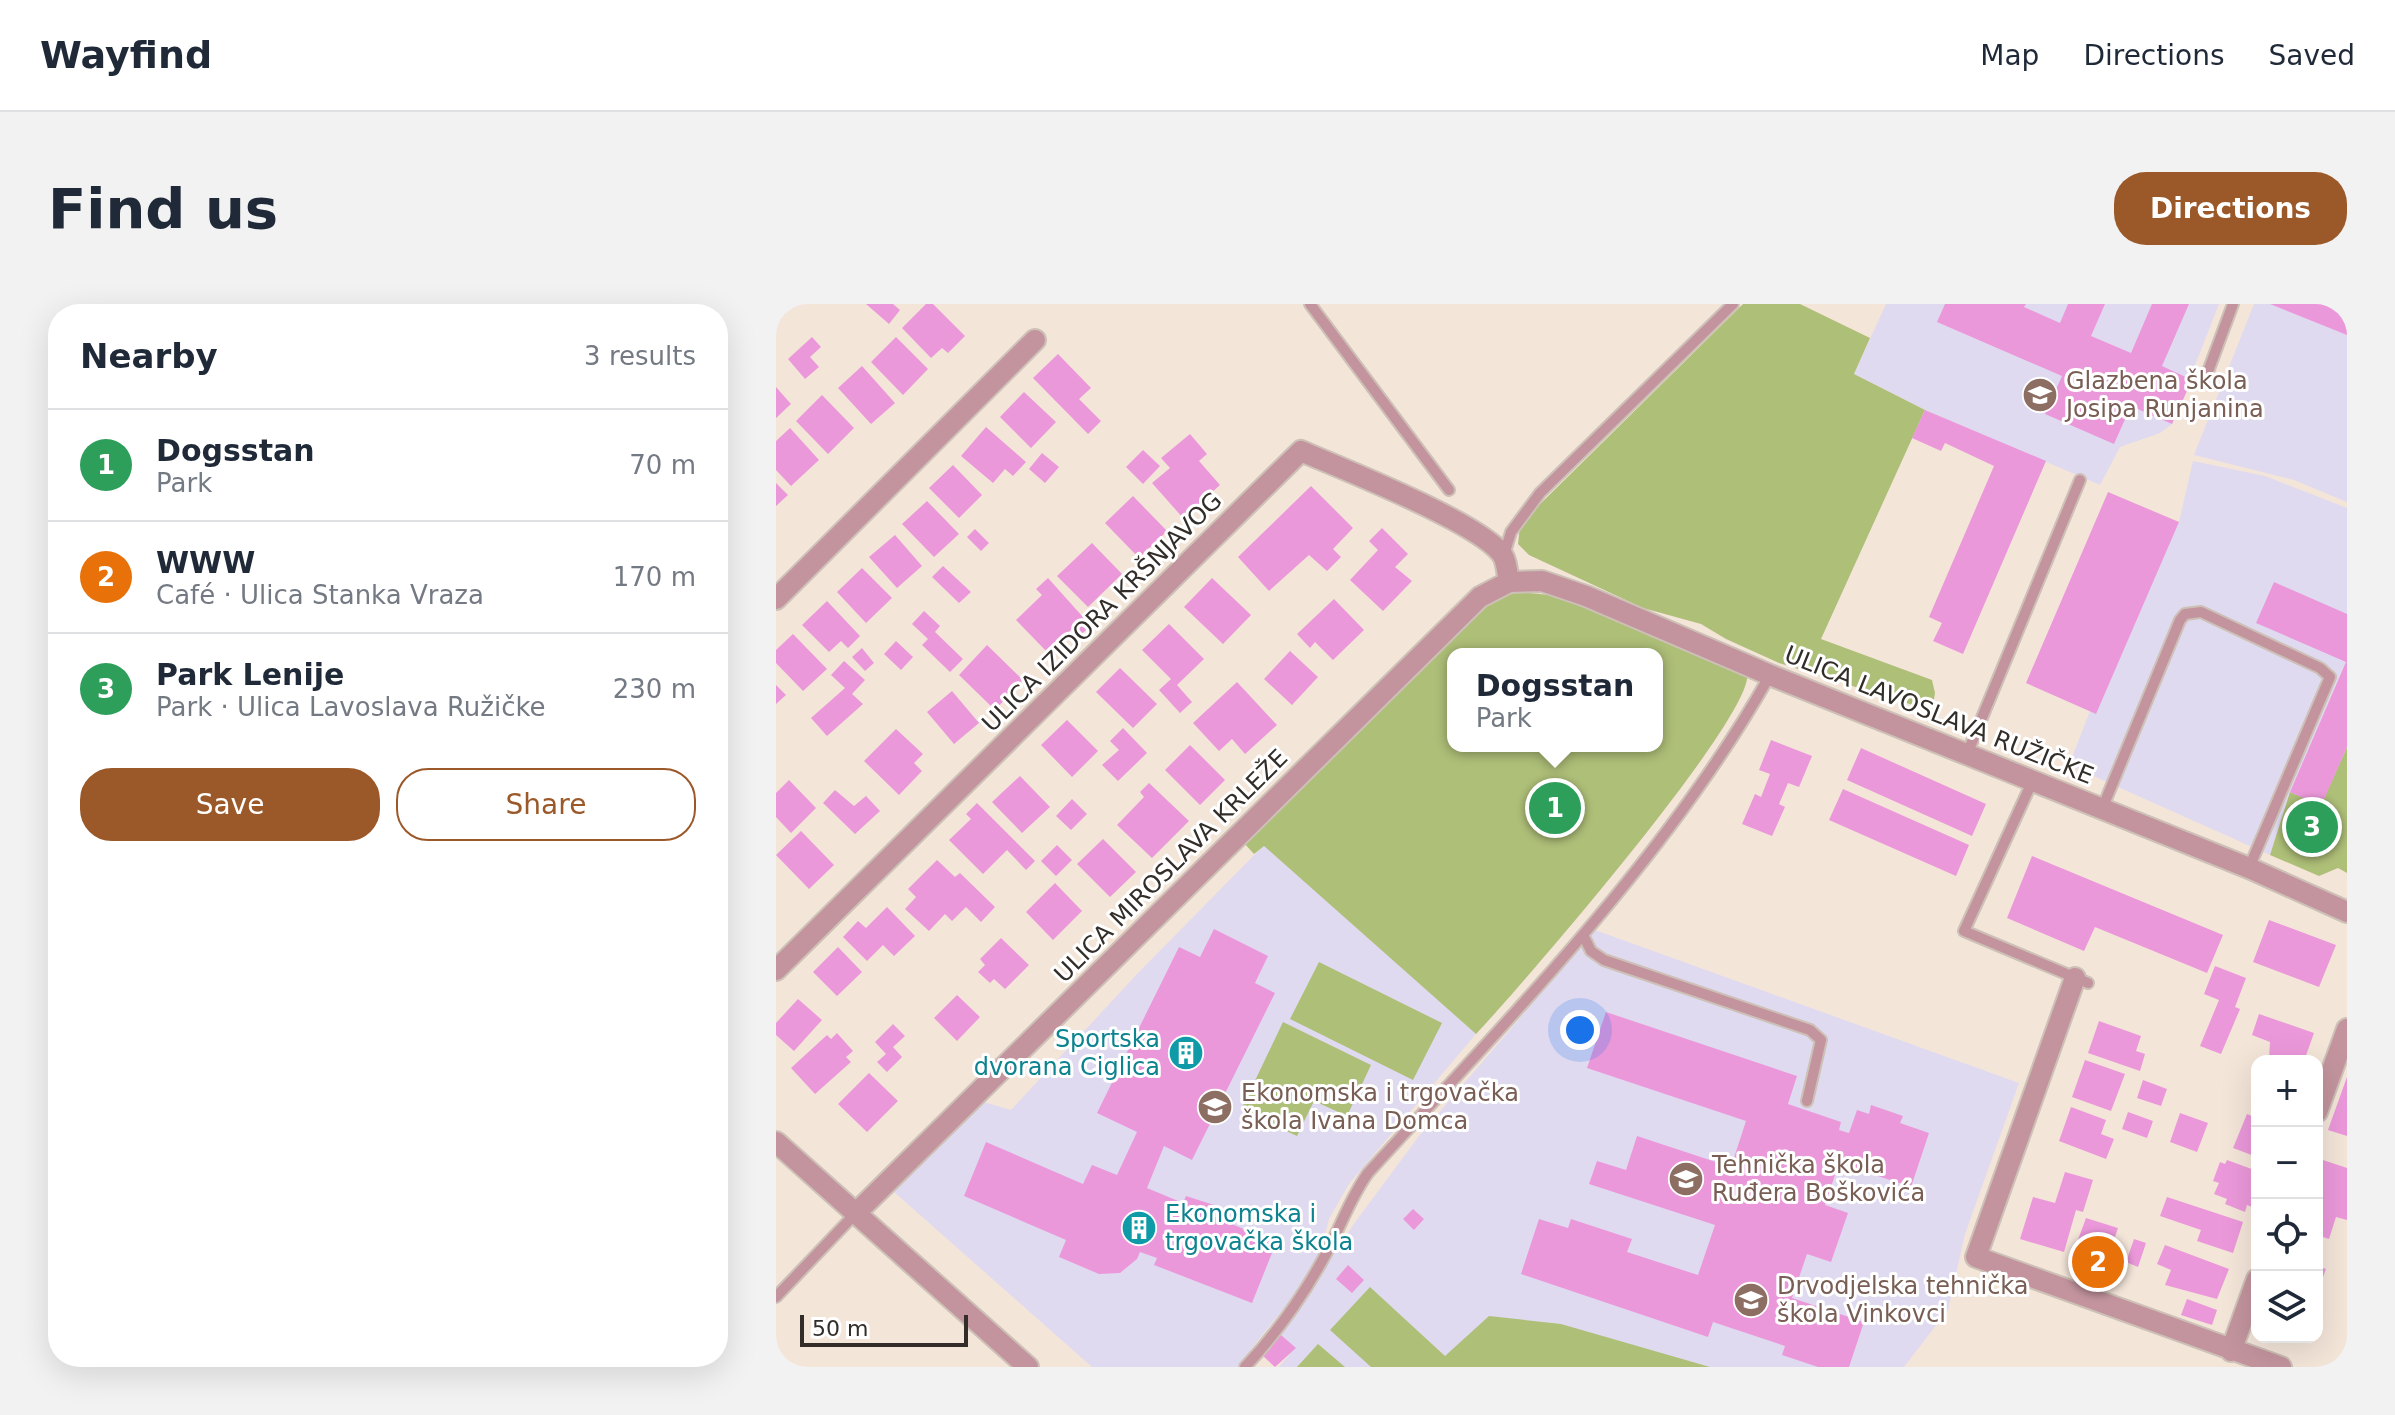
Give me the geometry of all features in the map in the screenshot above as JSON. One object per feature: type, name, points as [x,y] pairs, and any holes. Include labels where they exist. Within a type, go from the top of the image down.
[{"type":"street","points":[[776,599],[1035,340]]},
{"type":"street","name":"ULICA IZIDORA KRŠNJAVOG","points":[[776,970],[1301,451],[1467,528],[1487,539],[1504,555]]},
{"type":"street","points":[[1504,555],[1509,582]]},
{"type":"street","name":"ULICA LAVOSLAVA RUŽIČKE","points":[[1509,582],[1542,581],[1586,596],[1770,675],[2249,868],[2347,912]]},
{"type":"street","name":"ULICA MIROSLAVA KRLEŽE","points":[[855,1214],[1480,597],[1509,582]]},
{"type":"street","points":[[2082,981],[1976,1257],[2229,1359],[2281,1367]]},
{"type":"street","points":[[2323,1095],[2347,1029]]},
{"type":"street","points":[[776,1142],[1028,1367]]},
{"type":"street","points":[[2229,1359],[2251,1296]]},
{"type":"lane","points":[[1310,304],[1449,490]]},
{"type":"lane","points":[[1504,555],[1511,532],[1540,493],[1733,304]]},
{"type":"lane","points":[[2206,377],[2233,304]]},
{"type":"lane","points":[[1967,754],[2080,480]]},
{"type":"lane","points":[[2102,809],[2180,620],[2185,614],[2201,612],[2320,668],[2330,677],[2249,868]]},
{"type":"lane","points":[[1245,1367],[1295,1305],[1323,1260],[1348,1201],[1368,1173],[1583,935],[1679,811],[1770,675]]},
{"type":"lane","points":[[2033,780],[1964,931],[2082,981]]},
{"type":"lane","points":[[1583,935],[1591,951],[1604,960],[1810,1030],[1821,1040],[1807,1101]]},
{"type":"lane","points":[[776,1297],[855,1214]]},
{"type":"shaded area","name":"Glazbena škola Josipa Runjanina","points":[[1886,304],[2219,304],[2172,424],[2160,433],[2120,447],[2100,485],[1925,410],[1854,374]]},
{"type":"shaded area","points":[[2254,304],[2347,304],[2347,502],[2294,480],[2194,455]]},
{"type":"shaded area","points":[[2193,461],[2265,476],[2347,508],[2347,747],[2321,806],[2290,793],[2270,855],[2069,765],[2090,711],[2179,522]]},
{"type":"shaded area","name":"Ekonomska i trgovačka škola Ivana Domca","points":[[1264,845],[1476,1034],[1349,1184],[1329,1219],[1320,1254],[1288,1303],[1237,1367],[1092,1367],[894,1192],[984,1102],[1011,1110],[1137,974]]},
{"type":"shaded area","name":"Tehnička škola Ruđera Boškovića","points":[[1595,930],[2019,1083],[1965,1234],[1948,1310],[1904,1367],[1279,1367],[1295,1348],[1279,1333],[1356,1221],[1419,1136]]},
{"type":"green space","points":[[1743,304],[1800,304],[1870,338],[1854,374],[1925,410],[1821,639],[1932,680],[1935,693],[1932,711],[1779,663],[1701,624],[1643,608],[1529,555],[1518,544],[1520,526],[1530,514]]},
{"type":"green space","points":[[1519,592],[1560,596],[1747,673],[1740,699],[1715,741],[1676,794],[1582,912],[1476,1034],[1264,846],[1254,854],[1244,843],[1492,599]]},
{"type":"green space","points":[[2347,747],[2347,873],[2338,868],[2319,876],[2270,855],[2290,792],[2321,805]]},
{"type":"green space","points":[[1319,962],[1442,1023],[1413,1080],[1290,1019]]},
{"type":"green space","points":[[1283,1022],[1371,1065],[1347,1116],[1314,1101],[1297,1136],[1241,1110]]},
{"type":"green space","points":[[1370,1287],[1445,1356],[1489,1316],[1561,1324],[1710,1367],[1371,1367],[1330,1330]]},
{"type":"green space","points":[[1318,1344],[1345,1367],[1297,1367]]},
{"type":"building","points":[[866,304],[893,304],[900,310],[889,324]]},
{"type":"building","points":[[926,304],[933,304],[965,336],[948,353],[942,348],[931,358],[902,328]]},
{"type":"building","points":[[1945,304],[2026,304],[2024,307],[2060,323],[2068,304],[2105,304],[2091,336],[2131,353],[2152,304],[2189,304],[2162,366],[2192,380],[2172,424],[2131,406],[2114,444],[2045,414],[2062,376],[1937,322]]},
{"type":"building","points":[[2270,304],[2347,304],[2347,335]]},
{"type":"building","points":[[812,337],[821,347],[810,357],[819,367],[805,379],[788,359]]},
{"type":"building","points":[[896,337],[928,369],[903,395],[871,362]]},
{"type":"building","points":[[1058,354],[1091,388],[1079,399],[1101,421],[1088,434],[1033,378]]},
{"type":"building","points":[[862,366],[895,403],[871,424],[838,388]]},
{"type":"building","points":[[776,387],[791,404],[776,418]]},
{"type":"building","points":[[1024,392],[1056,422],[1031,448],[1000,417]]},
{"type":"building","points":[[822,395],[854,428],[828,454],[796,421]]},
{"type":"building","points":[[1925,410],[2046,461],[1963,654],[1933,641],[1942,623],[1929,617],[1994,466],[1945,443],[1941,451],[1912,438]]},
{"type":"building","points":[[986,427],[1026,462],[1013,476],[1005,469],[993,483],[961,456]]},
{"type":"building","points":[[790,428],[819,460],[791,486],[776,470],[776,441]]},
{"type":"building","points":[[1190,434],[1207,454],[1199,461],[1220,485],[1183,518],[1152,483],[1170,468],[1161,458]]},
{"type":"building","points":[[1143,450],[1160,466],[1143,484],[1126,467]]},
{"type":"building","points":[[1042,453],[1059,467],[1045,483],[1029,469]]},
{"type":"building","points":[[953,465],[982,495],[959,518],[929,488]]},
{"type":"building","points":[[776,483],[788,495],[776,506]]},
{"type":"building","points":[[1311,486],[1353,528],[1333,549],[1341,557],[1327,571],[1309,555],[1269,591],[1238,557]]},
{"type":"building","points":[[2108,492],[2179,522],[2096,714],[2026,683]]},
{"type":"building","points":[[1133,496],[1167,531],[1139,558],[1105,523]]},
{"type":"building","points":[[927,501],[959,534],[934,557],[902,524]]},
{"type":"building","points":[[1382,528],[1408,554],[1395,567],[1412,581],[1383,611],[1350,580],[1378,550],[1369,541]]},
{"type":"building","points":[[975,529],[989,543],[981,551],[967,537]]},
{"type":"building","points":[[895,535],[922,566],[897,588],[869,557]]},
{"type":"building","points":[[1092,543],[1122,574],[1088,607],[1057,576]]},
{"type":"building","points":[[943,566],[971,592],[959,603],[932,577]]},
{"type":"building","points":[[862,568],[892,598],[866,623],[837,592]]},
{"type":"building","points":[[1048,578],[1091,626],[1079,636],[1072,629],[1047,652],[1016,620],[1042,595],[1036,589]]},
{"type":"building","points":[[1212,578],[1251,615],[1223,644],[1184,607]]},
{"type":"building","points":[[2274,582],[2347,614],[2347,747],[2321,806],[2290,792],[2346,662],[2256,623]]},
{"type":"building","points":[[1334,599],[1364,630],[1333,660],[1315,642],[1310,648],[1297,634]]},
{"type":"building","points":[[827,601],[860,636],[848,648],[841,641],[829,652],[802,625]]},
{"type":"building","points":[[924,611],[940,626],[935,632],[963,659],[950,672],[922,645],[928,639],[912,624]]},
{"type":"building","points":[[1169,624],[1204,659],[1177,685],[1192,702],[1180,713],[1159,690],[1171,679],[1142,650]]},
{"type":"building","points":[[793,634],[827,669],[803,691],[776,663],[776,650]]},
{"type":"building","points":[[896,641],[913,657],[901,670],[884,654]]},
{"type":"building","points":[[987,645],[1023,680],[995,710],[959,675]]},
{"type":"building","points":[[862,648],[874,663],[865,671],[852,657]]},
{"type":"building","points":[[1290,651],[1318,677],[1292,705],[1264,679]]},
{"type":"building","points":[[844,661],[865,680],[852,694],[863,704],[827,736],[811,718],[845,688],[831,675]]},
{"type":"building","points":[[1120,668],[1157,704],[1133,728],[1096,692]]},
{"type":"building","points":[[1237,682],[1277,725],[1245,754],[1232,739],[1219,751],[1193,723]]},
{"type":"building","points":[[776,685],[786,695],[776,704]]},
{"type":"building","points":[[952,691],[979,723],[954,744],[927,712]]},
{"type":"building","points":[[1067,720],[1098,751],[1072,777],[1041,745]]},
{"type":"building","points":[[1123,728],[1147,753],[1118,781],[1102,765],[1119,750],[1110,741]]},
{"type":"building","points":[[896,729],[923,754],[914,763],[922,771],[899,795],[864,761]]},
{"type":"building","points":[[1771,740],[1812,756],[1799,787],[1788,783],[1779,804],[1785,807],[1772,836],[1742,824],[1755,794],[1761,797],[1770,774],[1759,770]]},
{"type":"building","points":[[1190,745],[1225,780],[1200,805],[1165,770]]},
{"type":"building","points":[[1861,748],[1986,804],[1972,836],[1847,780]]},
{"type":"building","points":[[1020,776],[1050,807],[1022,833],[992,802]]},
{"type":"building","points":[[789,780],[816,808],[791,833],[776,817],[776,793]]},
{"type":"building","points":[[1149,783],[1189,821],[1152,858],[1117,825],[1144,797],[1140,792]]},
{"type":"building","points":[[1843,789],[1969,845],[1956,876],[1829,820]]},
{"type":"building","points":[[835,790],[854,806],[866,796],[880,811],[855,834],[823,803]]},
{"type":"building","points":[[1072,799],[1087,814],[1071,830],[1056,816]]},
{"type":"building","points":[[977,803],[1035,861],[1026,870],[1007,850],[983,874],[949,840],[971,819],[966,814]]},
{"type":"building","points":[[801,831],[834,865],[809,889],[776,855]]},
{"type":"building","points":[[1103,839],[1136,872],[1110,897],[1077,864]]},
{"type":"building","points":[[1057,845],[1072,860],[1056,876],[1041,861]]},
{"type":"building","points":[[2032,856],[2223,935],[2207,973],[2095,927],[2084,951],[2007,918]]},
{"type":"building","points":[[937,860],[955,877],[960,873],[995,907],[981,922],[966,907],[952,921],[945,914],[929,931],[905,909],[916,897],[908,889]]},
{"type":"building","points":[[1055,883],[1082,911],[1053,940],[1026,912]]},
{"type":"building","points":[[887,907],[915,936],[894,956],[883,945],[867,961],[843,937],[858,921],[866,928]]},
{"type":"building","points":[[2269,920],[2336,945],[2319,987],[2253,962]]},
{"type":"building","points":[[1214,929],[1268,956],[1255,983],[1275,993],[1192,1160],[1164,1146],[1147,1188],[1183,1203],[1186,1196],[1214,1205],[1211,1215],[1276,1243],[1252,1303],[1154,1265],[1157,1258],[1140,1252],[1137,1259],[1120,1273],[1099,1274],[1059,1257],[1066,1240],[964,1196],[986,1142],[1083,1184],[1092,1165],[1117,1175],[1137,1132],[1097,1113],[1179,947],[1200,957]]},
{"type":"building","points":[[1001,938],[1029,965],[1005,989],[994,979],[990,983],[978,972],[985,965],[980,959]]},
{"type":"building","points":[[838,947],[862,972],[837,996],[813,972]]},
{"type":"building","points":[[2215,966],[2246,978],[2235,1007],[2240,1009],[2221,1054],[2200,1046],[2219,1000],[2204,994]]},
{"type":"building","points":[[957,995],[980,1017],[957,1041],[934,1018]]},
{"type":"building","points":[[798,999],[822,1020],[794,1051],[776,1035],[776,1023]]},
{"type":"building","points":[[1606,1012],[1797,1076],[1788,1104],[1841,1122],[1839,1130],[1849,1133],[1857,1110],[1869,1114],[1871,1105],[1903,1116],[1900,1123],[1929,1133],[1911,1187],[1839,1163],[1825,1205],[1848,1213],[1831,1262],[1807,1254],[1792,1298],[1864,1322],[1849,1367],[1818,1367],[1782,1355],[1785,1346],[1713,1322],[1708,1337],[1521,1274],[1539,1219],[1568,1228],[1571,1219],[1632,1239],[1627,1252],[1698,1275],[1715,1225],[1589,1184],[1597,1161],[1626,1170],[1637,1136],[1731,1167],[1746,1121],[1587,1068]]},
{"type":"building","points":[[2259,1014],[2314,1033],[2306,1055],[2269,1055],[2270,1042],[2252,1035]]},
{"type":"building","points":[[2099,1021],[2141,1036],[2136,1051],[2145,1054],[2140,1071],[2088,1053]]},
{"type":"building","points":[[893,1024],[905,1036],[893,1047],[902,1057],[887,1072],[877,1062],[886,1054],[875,1042]]},
{"type":"building","points":[[837,1033],[853,1051],[846,1057],[851,1062],[815,1094],[791,1068],[827,1035],[831,1039]]},
{"type":"building","points":[[2085,1060],[2125,1074],[2111,1111],[2072,1097]]},
{"type":"building","points":[[869,1073],[898,1101],[867,1132],[838,1104]]},
{"type":"building","points":[[2347,1077],[2347,1136],[2328,1130]]},
{"type":"building","points":[[2143,1080],[2167,1089],[2161,1106],[2137,1098]]},
{"type":"building","points":[[2071,1107],[2106,1120],[2101,1134],[2114,1139],[2106,1159],[2059,1141]]},
{"type":"building","points":[[2128,1112],[2153,1121],[2147,1138],[2122,1129]]},
{"type":"building","points":[[2180,1113],[2208,1123],[2197,1152],[2170,1142]]},
{"type":"building","points":[[2247,1114],[2251,1116],[2251,1155],[2233,1148]]},
{"type":"building","points":[[2227,1160],[2251,1169],[2251,1207],[2247,1205],[2245,1212],[2225,1204],[2227,1199],[2214,1194],[2219,1183],[2213,1181],[2220,1162],[2225,1164]]},
{"type":"building","points":[[2323,1160],[2347,1168],[2347,1220],[2336,1217],[2329,1239],[2323,1237]]},
{"type":"building","points":[[2065,1172],[2093,1180],[2083,1212],[2076,1210],[2064,1252],[2020,1239],[2033,1197],[2055,1203]]},
{"type":"building","points":[[2167,1197],[2243,1222],[2233,1253],[2197,1241],[2201,1230],[2160,1216]]},
{"type":"building","points":[[1413,1209],[1424,1219],[1414,1230],[1403,1219]]},
{"type":"building","points":[[2086,1218],[2118,1228],[2104,1270],[2071,1259]]},
{"type":"building","points":[[2134,1239],[2146,1243],[2138,1267],[2126,1262]]},
{"type":"building","points":[[2165,1245],[2229,1269],[2217,1299],[2165,1285],[2171,1270],[2157,1264]]},
{"type":"building","points":[[1348,1265],[1364,1280],[1352,1293],[1336,1279]]},
{"type":"building","points":[[2187,1299],[2217,1310],[2212,1325],[2181,1315]]},
{"type":"building","points":[[1281,1335],[1296,1348],[1275,1367],[1263,1356]]},
{"type":"place","name":"Glazbena škola Josipa Runjanina","points":[[2040,395]]},
{"type":"place","name":"Dogsstan","points":[[1555,808]]},
{"type":"place","name":"Park Lenije","points":[[2312,827]]},
{"type":"place","name":"Sportska dvorana Ciglica","points":[[1186,1053]]},
{"type":"place","name":"Ekonomska i trgovačka škola Ivana Domca","points":[[1215,1107]]},
{"type":"place","name":"Tehnička škola Ruđera Boškovića","points":[[1686,1179]]},
{"type":"place","name":"Ekonomska i trgovačka škola","points":[[1139,1228]]},
{"type":"place","name":"WWW","points":[[2098,1262]]},
{"type":"place","name":"Drvodjelska tehnička škola Vinkovci","points":[[1751,1300]]}]
